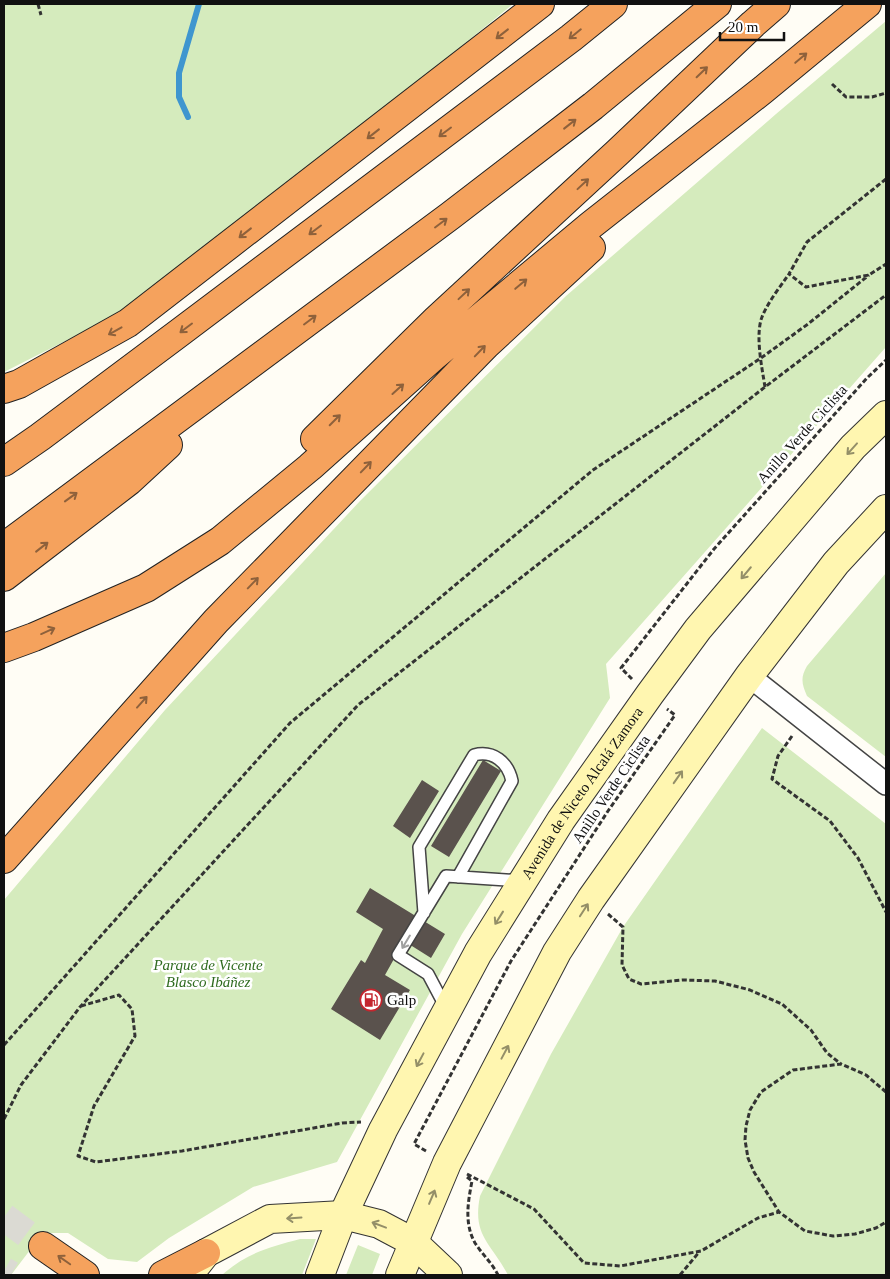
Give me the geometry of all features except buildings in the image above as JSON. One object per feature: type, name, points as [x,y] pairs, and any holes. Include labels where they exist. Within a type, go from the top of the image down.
[{"type":"highway","points":[[4,389],[19,384],[128,323],[540,4]]},
{"type":"highway","points":[[4,462],[172,339],[571,38],[612,4]]},
{"type":"highway","points":[[4,547],[442,222],[593,106],[716,4]]},
{"type":"highway","points":[[91,611],[168,563],[274,479],[437,319],[776,4]]},
{"type":"highway","points":[[4,648],[34,637],[146,588],[220,541],[310,467],[433,357],[584,231],[764,89],[867,4]]},
{"type":"highway","points":[[4,858],[216,621],[486,345],[764,89]]},
{"type":"highway","points":[[4,577],[129,481],[271,350]]},
{"type":"highway","points":[[4,835],[110,738]]},
{"type":"highway","points":[[43,1246],[85,1275]]},
{"type":"highway","points":[[163,1275],[206,1253]]},
{"type":"street","name":"Avenida de Niceto Alcalá Zamora","points":[[320,1275],[343,1215],[383,1130],[478,953],[561,820],[698,629],[853,447],[886,415]]},
{"type":"street","points":[[400,1275],[447,1163],[557,952],[592,899],[749,676],[836,563],[886,509]]},
{"type":"street","points":[[749,676],[886,784]]},
{"type":"street","points":[[189,1275],[206,1253],[270,1220],[343,1215],[379,1224],[413,1242],[448,1275]]},
{"type":"lane","points":[[424,913],[419,847],[474,756],[489,754],[497,757],[504,764],[512,780],[458,877]]},
{"type":"lane","points":[[447,1010],[428,974],[398,955],[446,876],[523,881]]},
{"type":"path","points":[[38,4],[41,15]]},
{"type":"path","points":[[832,84],[846,97],[872,97],[886,93]]},
{"type":"path","points":[[765,387],[759,346],[761,318],[807,242],[886,179]]},
{"type":"path","points":[[4,1045],[290,723],[593,470],[761,358],[886,264]]},
{"type":"path","points":[[789,274],[806,287],[869,275]]},
{"type":"path","points":[[4,1119],[21,1085],[80,1006],[358,705],[765,387],[886,295]]},
{"type":"path","name":"Anillo Verde Ciclista","points":[[414,1144],[511,961],[608,811],[676,716],[621,668],[714,549],[867,378],[886,360]]},
{"type":"path","points":[[804,720],[778,756],[772,779],[830,821],[858,858],[886,912]]},
{"type":"path","points":[[592,899],[623,927],[622,965],[629,979],[641,984],[683,980],[715,981],[750,990],[782,1004],[811,1030],[827,1053],[841,1064],[866,1075],[886,1092]]},
{"type":"path","points":[[80,1006],[119,995],[132,1009],[135,1036],[94,1106],[78,1156],[96,1162],[182,1151],[342,1123],[366,1122],[414,1144],[534,1209],[584,1264],[620,1266],[701,1250],[758,1218],[779,1212]]},
{"type":"path","points":[[841,1064],[793,1070],[761,1092],[750,1110],[746,1126],[745,1140],[748,1158],[754,1172],[779,1212],[805,1232],[833,1236],[855,1234],[876,1228],[886,1222]]},
{"type":"path","points":[[447,1163],[472,1181],[467,1208],[468,1224],[474,1241],[498,1275]]},
{"type":"path","points":[[680,1275],[701,1250]]},
{"type":"green space","points":[[4,4],[513,4],[260,211],[183,270],[103,322],[4,372]]},
{"type":"green space","name":"Parque de Vicente Blasco Ibáñez","points":[[886,21],[886,347],[606,664],[610,698],[462,934],[337,1162],[253,1187],[169,1238],[137,1262],[108,1259],[68,1233],[43,1233],[11,1275],[4,1275],[4,900],[165,710],[360,501],[566,296]]},
{"type":"green space","points":[[886,573],[886,757],[807,696],[802,681],[807,666]]},
{"type":"green space","points":[[762,728],[886,824],[886,1275],[508,1275],[481,1230],[478,1210],[480,1196],[551,1054],[623,927]]},
{"type":"green space","points":[[300,1239],[316,1239],[302,1275],[222,1275],[249,1256],[268,1248]]},
{"type":"green space","points":[[358,1245],[380,1254],[372,1275],[346,1275]]},
{"type":"waterway","points":[[188,117],[179,97],[179,73],[199,4]]},
{"type":"tunnel","points":[[4,1217],[43,1246]]},
{"type":"tunnel","points":[[4,1271],[11,1275]]},
{"type":"place","name":"Galp","points":[[371,1000]]}]
